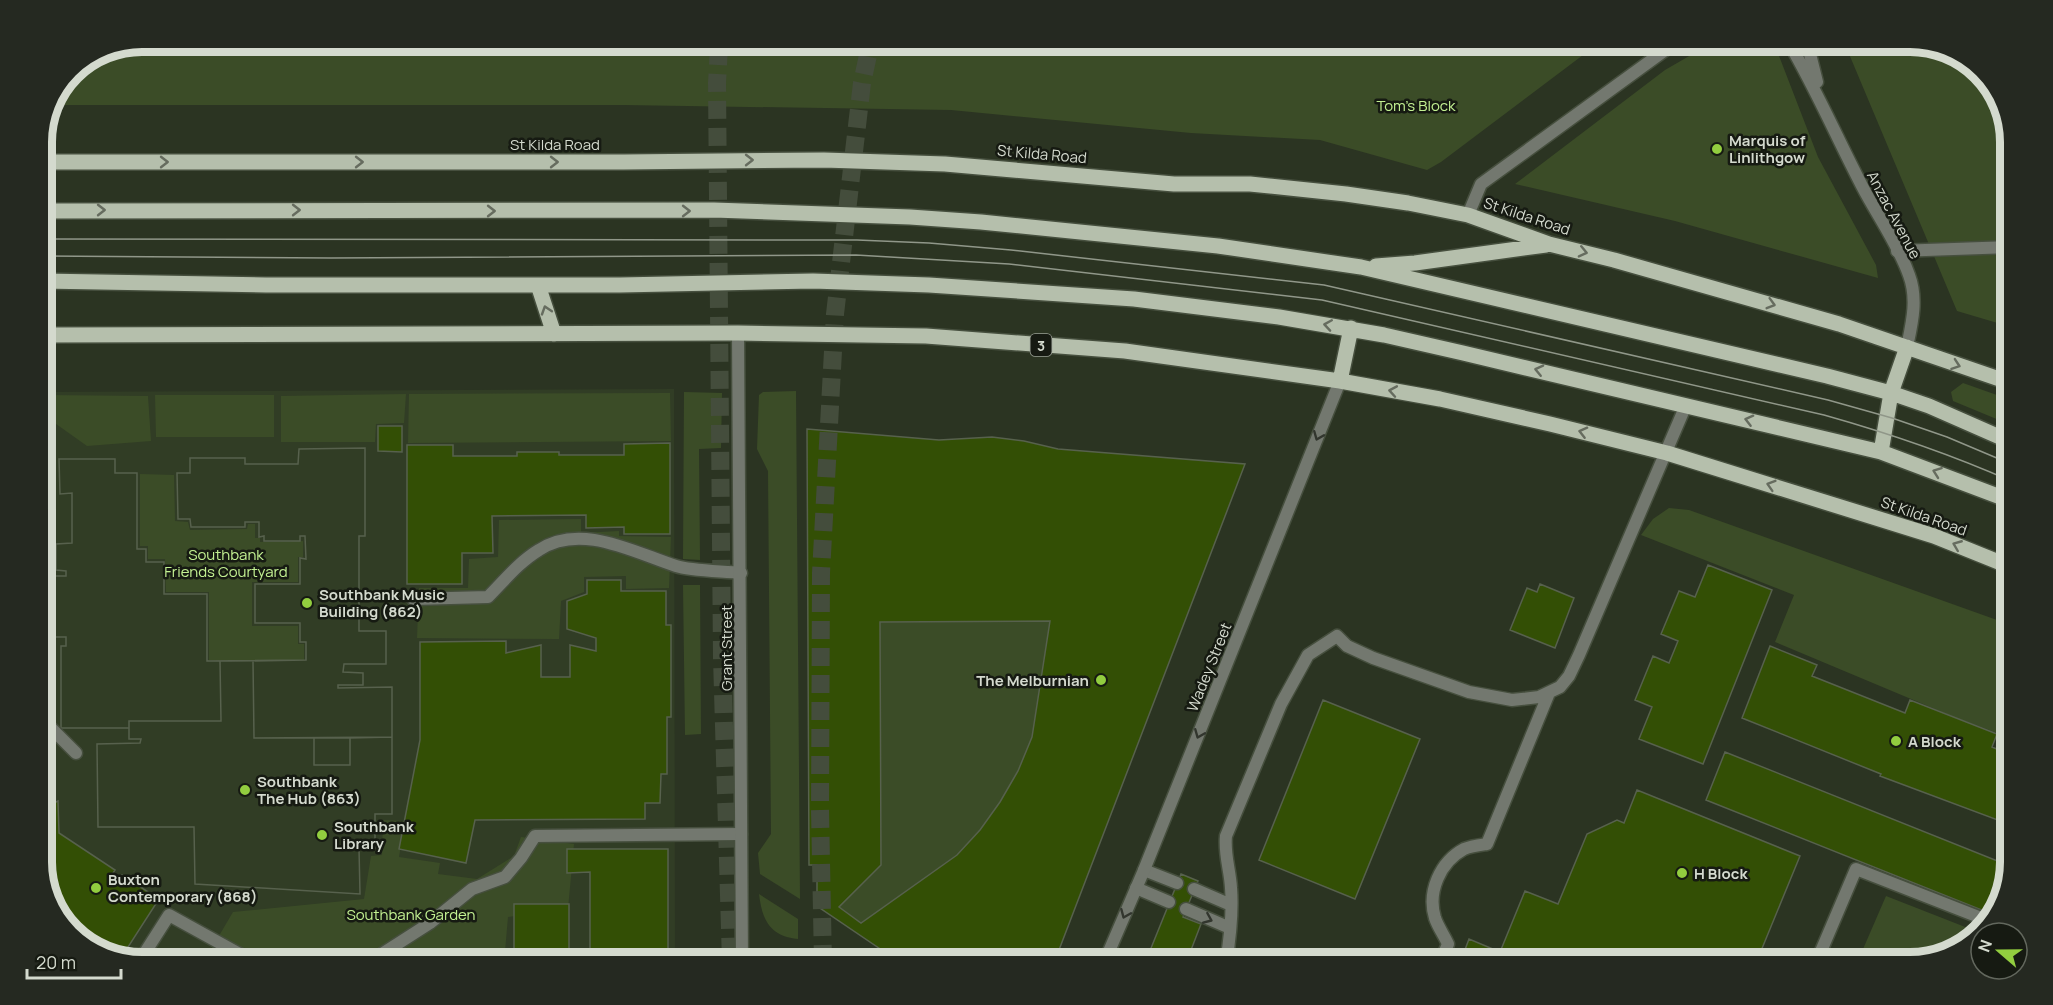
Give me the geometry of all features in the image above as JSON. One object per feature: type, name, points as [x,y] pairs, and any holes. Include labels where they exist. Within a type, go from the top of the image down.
[{"type":"main road","name":"St Kilda Road","points":[[53,162],[777,160],[934,164],[1056,172],[1174,184],[1250,184],[1346,194],[1468,215],[1549,244],[1614,260],[1839,324],[2000,379]]},
{"type":"main road","points":[[53,211],[714,210],[910,217],[981,222],[1218,246],[1361,267],[1749,357],[1891,393],[1929,406],[2000,437]]},
{"type":"main road","points":[[1361,267],[1415,263],[1549,244]]},
{"type":"main road","points":[[53,281],[266,285],[669,285],[813,281],[929,285],[1134,299],[1240,311],[1350,328],[1881,452],[2000,497]]},
{"type":"main road","points":[[538,285],[555,334]]},
{"type":"main road","points":[[1340,381],[1350,328]]},
{"type":"main road","name":"St Kilda Road","points":[[53,335],[738,333],[926,336],[1125,351],[1340,381],[1440,399],[1667,453],[1934,536],[2000,563]]},
{"type":"main road","points":[[1881,452],[1891,393],[1906,347]]},
{"type":"street","points":[[1468,215],[1480,184],[1660,53]]},
{"type":"street","name":"Anzac Avenue","points":[[1796,53],[1909,276],[1914,297],[1914,315],[1906,347]]},
{"type":"street","name":"Anzac Avenue","points":[[1810,53],[1822,103]]},
{"type":"street","points":[[1897,251],[2000,247]]},
{"type":"street","name":"Grant Street","points":[[738,333],[742,952]]},
{"type":"street","name":"Wadey Street","points":[[1109,952],[1144,870],[1340,381]]},
{"type":"street","points":[[1227,952],[1232,905],[1225,854],[1226,836],[1281,704],[1308,655],[1337,636],[1347,646],[1373,658],[1469,692],[1499,699],[1532,698],[1560,687],[1576,660],[1686,405]]},
{"type":"street","points":[[414,599],[488,597],[512,572],[540,549],[565,539],[592,539],[625,547],[677,567],[741,573]]},
{"type":"street","points":[[1445,952],[1448,944],[1435,918],[1432,900],[1438,876],[1451,859],[1465,848],[1487,844],[1549,693]]},
{"type":"street","points":[[53,730],[76,753]]},
{"type":"street","points":[[385,952],[430,923],[472,889],[505,877],[535,836],[741,834]]},
{"type":"street","points":[[1821,952],[1856,869],[1981,918]]},
{"type":"street","points":[[1144,870],[1177,883]]},
{"type":"street","points":[[1136,888],[1170,902]]},
{"type":"street","points":[[1194,889],[1232,905]]},
{"type":"street","points":[[1186,909],[1230,928]]},
{"type":"street","points":[[145,952],[169,915],[236,952]]},
{"type":"shaded area","points":[[674,389],[675,952],[131,952],[103,943],[83,930],[58,893],[53,868],[53,392]]},
{"type":"green space","name":"Tom's Block","points":[[142,53],[1586,53],[1441,162],[1427,170],[1320,140],[1191,133],[951,110],[624,105],[61,105],[71,88],[97,65],[125,54]]},
{"type":"green space","points":[[1694,53],[1778,53],[1818,157],[1876,265],[1878,278],[1675,221],[1515,184],[1665,70]]},
{"type":"green space","points":[[1849,53],[1922,53],[1950,62],[1961,68],[1978,83],[1996,114],[2000,137],[2000,324],[1957,311]]},
{"type":"green space","points":[[1963,383],[2000,396],[2000,420],[1953,401],[1951,392]]},
{"type":"green space","points":[[796,391],[800,899],[760,874],[758,853],[771,834],[768,471],[757,449],[759,395],[763,392]]},
{"type":"green space","points":[[684,392],[722,393],[721,448],[699,449],[700,560],[683,559]]},
{"type":"green space","points":[[670,393],[671,441],[408,443],[409,394]]},
{"type":"green space","points":[[406,394],[404,423],[376,424],[375,442],[281,442],[281,396]]},
{"type":"green space","points":[[53,395],[148,396],[151,441],[87,446],[53,422]]},
{"type":"green space","points":[[155,395],[274,395],[274,437],[156,437]]},
{"type":"green space","name":"Southbank Friends Courtyard","points":[[140,474],[174,475],[175,521],[188,522],[190,530],[247,529],[248,524],[255,524],[255,538],[260,538],[260,542],[303,541],[303,557],[298,557],[298,582],[252,582],[252,626],[298,626],[298,644],[304,644],[304,660],[209,660],[209,592],[166,592],[165,559],[148,559],[148,546],[140,546]]},
{"type":"green space","points":[[1669,508],[1689,510],[2000,621],[2000,734],[1775,642],[1794,595],[1641,535],[1653,519]]},
{"type":"green space","points":[[581,519],[581,533],[619,531],[619,536],[671,537],[669,588],[626,589],[626,576],[584,577],[584,592],[561,601],[559,639],[417,638],[419,588],[468,588],[469,559],[498,557],[499,520]]},
{"type":"green space","points":[[683,585],[700,585],[701,734],[685,735]]},
{"type":"green space","points":[[1050,621],[1032,737],[1018,771],[1000,802],[980,830],[957,855],[861,923],[839,907],[881,865],[880,622]]},
{"type":"green space","name":"Southbank Garden","points":[[383,820],[405,821],[399,857],[440,863],[438,874],[477,879],[514,856],[521,837],[574,844],[568,909],[508,917],[505,952],[209,952],[233,912],[364,899],[371,856],[382,855]]},
{"type":"green space","points":[[759,894],[798,919],[798,939],[781,934],[769,925],[762,912]]},
{"type":"green space","points":[[1886,896],[1969,928],[1961,937],[1945,946],[1922,952],[1862,952]]},
{"type":"building","points":[[378,426],[402,426],[402,452],[378,451]]},
{"type":"building","name":"The Melburnian","points":[[807,429],[939,440],[992,437],[1058,449],[1245,464],[1058,952],[885,952],[817,906],[817,865],[809,865]],"holes":[[[1050,621],[1032,737],[1018,771],[980,830],[957,855],[861,923],[839,907],[881,865],[880,622]]]},
{"type":"building","points":[[670,443],[670,534],[624,534],[624,527],[586,528],[586,515],[492,516],[493,553],[462,553],[462,584],[407,584],[407,445],[453,445],[453,456],[517,456],[517,452],[559,452],[559,455],[624,455],[624,444]]},
{"type":"building","points":[[365,448],[365,536],[359,536],[359,631],[386,631],[386,664],[344,664],[343,672],[363,673],[363,685],[338,685],[338,688],[392,687],[392,814],[375,814],[375,848],[359,848],[360,894],[195,884],[194,827],[98,827],[97,744],[140,743],[141,739],[129,739],[129,728],[61,728],[61,646],[66,646],[66,637],[53,637],[53,576],[66,576],[66,571],[56,570],[56,544],[72,543],[72,493],[60,494],[59,459],[115,459],[115,473],[137,473],[137,549],[146,549],[146,562],[164,562],[164,594],[207,594],[207,661],[306,660],[306,642],[300,642],[300,623],[255,623],[255,584],[300,584],[300,558],[306,559],[305,536],[300,536],[300,541],[264,541],[264,536],[259,537],[259,522],[245,522],[245,527],[191,527],[190,519],[178,519],[177,473],[190,473],[190,458],[245,458],[245,464],[298,464],[299,449]],"holes":[[[314,738],[350,738],[350,765],[314,765]]]},
{"type":"building","name":"Southbank Music Building (862)","points":[[365,448],[365,536],[359,536],[359,631],[386,631],[386,664],[344,664],[343,672],[363,673],[363,685],[338,685],[338,688],[392,687],[392,737],[254,738],[253,661],[306,660],[306,642],[300,642],[300,623],[255,623],[255,584],[300,584],[300,558],[306,559],[305,536],[300,536],[300,541],[264,541],[264,536],[259,537],[259,522],[245,522],[245,527],[191,527],[190,519],[178,519],[177,473],[190,473],[190,458],[245,458],[245,464],[298,464],[299,449]]},
{"type":"building","points":[[59,459],[115,459],[115,473],[137,473],[137,549],[146,549],[146,562],[164,562],[164,594],[207,594],[207,661],[220,661],[221,721],[129,721],[129,728],[61,728],[61,646],[66,646],[66,637],[53,637],[53,576],[66,576],[66,571],[56,570],[56,544],[72,543],[72,493],[60,494]]},
{"type":"building","points":[[1708,565],[1772,590],[1703,764],[1639,739],[1652,707],[1635,700],[1653,656],[1669,663],[1678,641],[1661,634],[1679,591],[1695,597]]},
{"type":"building","points":[[587,580],[621,580],[621,591],[666,591],[666,625],[671,625],[671,717],[667,717],[667,774],[661,774],[660,803],[645,803],[645,819],[475,820],[466,863],[399,849],[420,740],[420,642],[506,641],[506,653],[541,645],[541,677],[570,677],[570,645],[596,651],[596,638],[567,629],[567,601],[587,594]]},
{"type":"building","points":[[1540,584],[1574,598],[1555,648],[1510,630],[1527,588],[1537,592]]},
{"type":"building","name":"A Block","points":[[1770,646],[1817,665],[1812,676],[1905,713],[1910,700],[1997,734],[1992,747],[2000,750],[2000,821],[1880,776],[1881,774],[1742,718]]},
{"type":"building","name":"Southbank The Hub (863)","points":[[220,661],[253,661],[254,738],[314,738],[314,765],[350,765],[350,738],[392,737],[392,814],[375,814],[375,848],[359,848],[360,894],[195,884],[194,827],[98,827],[97,744],[140,743],[141,739],[129,739],[129,721],[221,721]]},
{"type":"building","points":[[1323,700],[1420,739],[1355,899],[1259,860]]},
{"type":"building","points":[[1725,752],[2000,862],[1997,886],[1986,912],[1706,800]]},
{"type":"building","points":[[53,768],[54,768],[53,803]]},
{"type":"building","name":"H Block","points":[[1637,790],[1800,856],[1761,952],[1500,952],[1525,891],[1558,904],[1587,834],[1617,820],[1624,823]]},
{"type":"building","name":"Buxton Contemporary (868)","points":[[58,801],[59,833],[115,870],[113,873],[120,878],[122,875],[159,899],[126,951],[92,937],[75,922],[62,902],[54,880],[53,868],[54,803]]},
{"type":"building","points":[[567,849],[668,849],[668,952],[590,952],[590,872],[567,873]]},
{"type":"building","points":[[1181,874],[1198,881],[1183,917],[1201,924],[1190,952],[1149,952]]},
{"type":"building","points":[[514,904],[569,904],[569,952],[514,952]]},
{"type":"building","name":"H Block","points":[[1469,939],[1500,952],[1464,952]]},
{"type":"tunnel","points":[[719,53],[717,83],[722,658],[731,952]]},
{"type":"tunnel","points":[[823,952],[820,810],[821,573],[835,314],[862,83],[868,53]]},
{"type":"tram line","points":[[53,239],[857,240],[1011,250],[1324,285],[1828,400],[1892,418],[1947,437],[2000,459]]},
{"type":"tram line","points":[[53,256],[331,258],[856,255],[1009,264],[1322,300],[1824,415],[1919,445],[2000,476]]},
{"type":"place","name":"Marquis of Linlithgow","points":[[1717,149]]},
{"type":"place","name":"Southbank Music Building (862)","points":[[307,603]]},
{"type":"place","name":"The Melburnian","points":[[1101,680]]},
{"type":"place","name":"A Block","points":[[1896,741]]},
{"type":"place","name":"Southbank The Hub (863)","points":[[245,790]]},
{"type":"place","name":"Southbank Library","points":[[322,835]]},
{"type":"place","name":"H Block","points":[[1682,873]]},
{"type":"place","name":"Buxton Contemporary (868)","points":[[96,888]]}]
